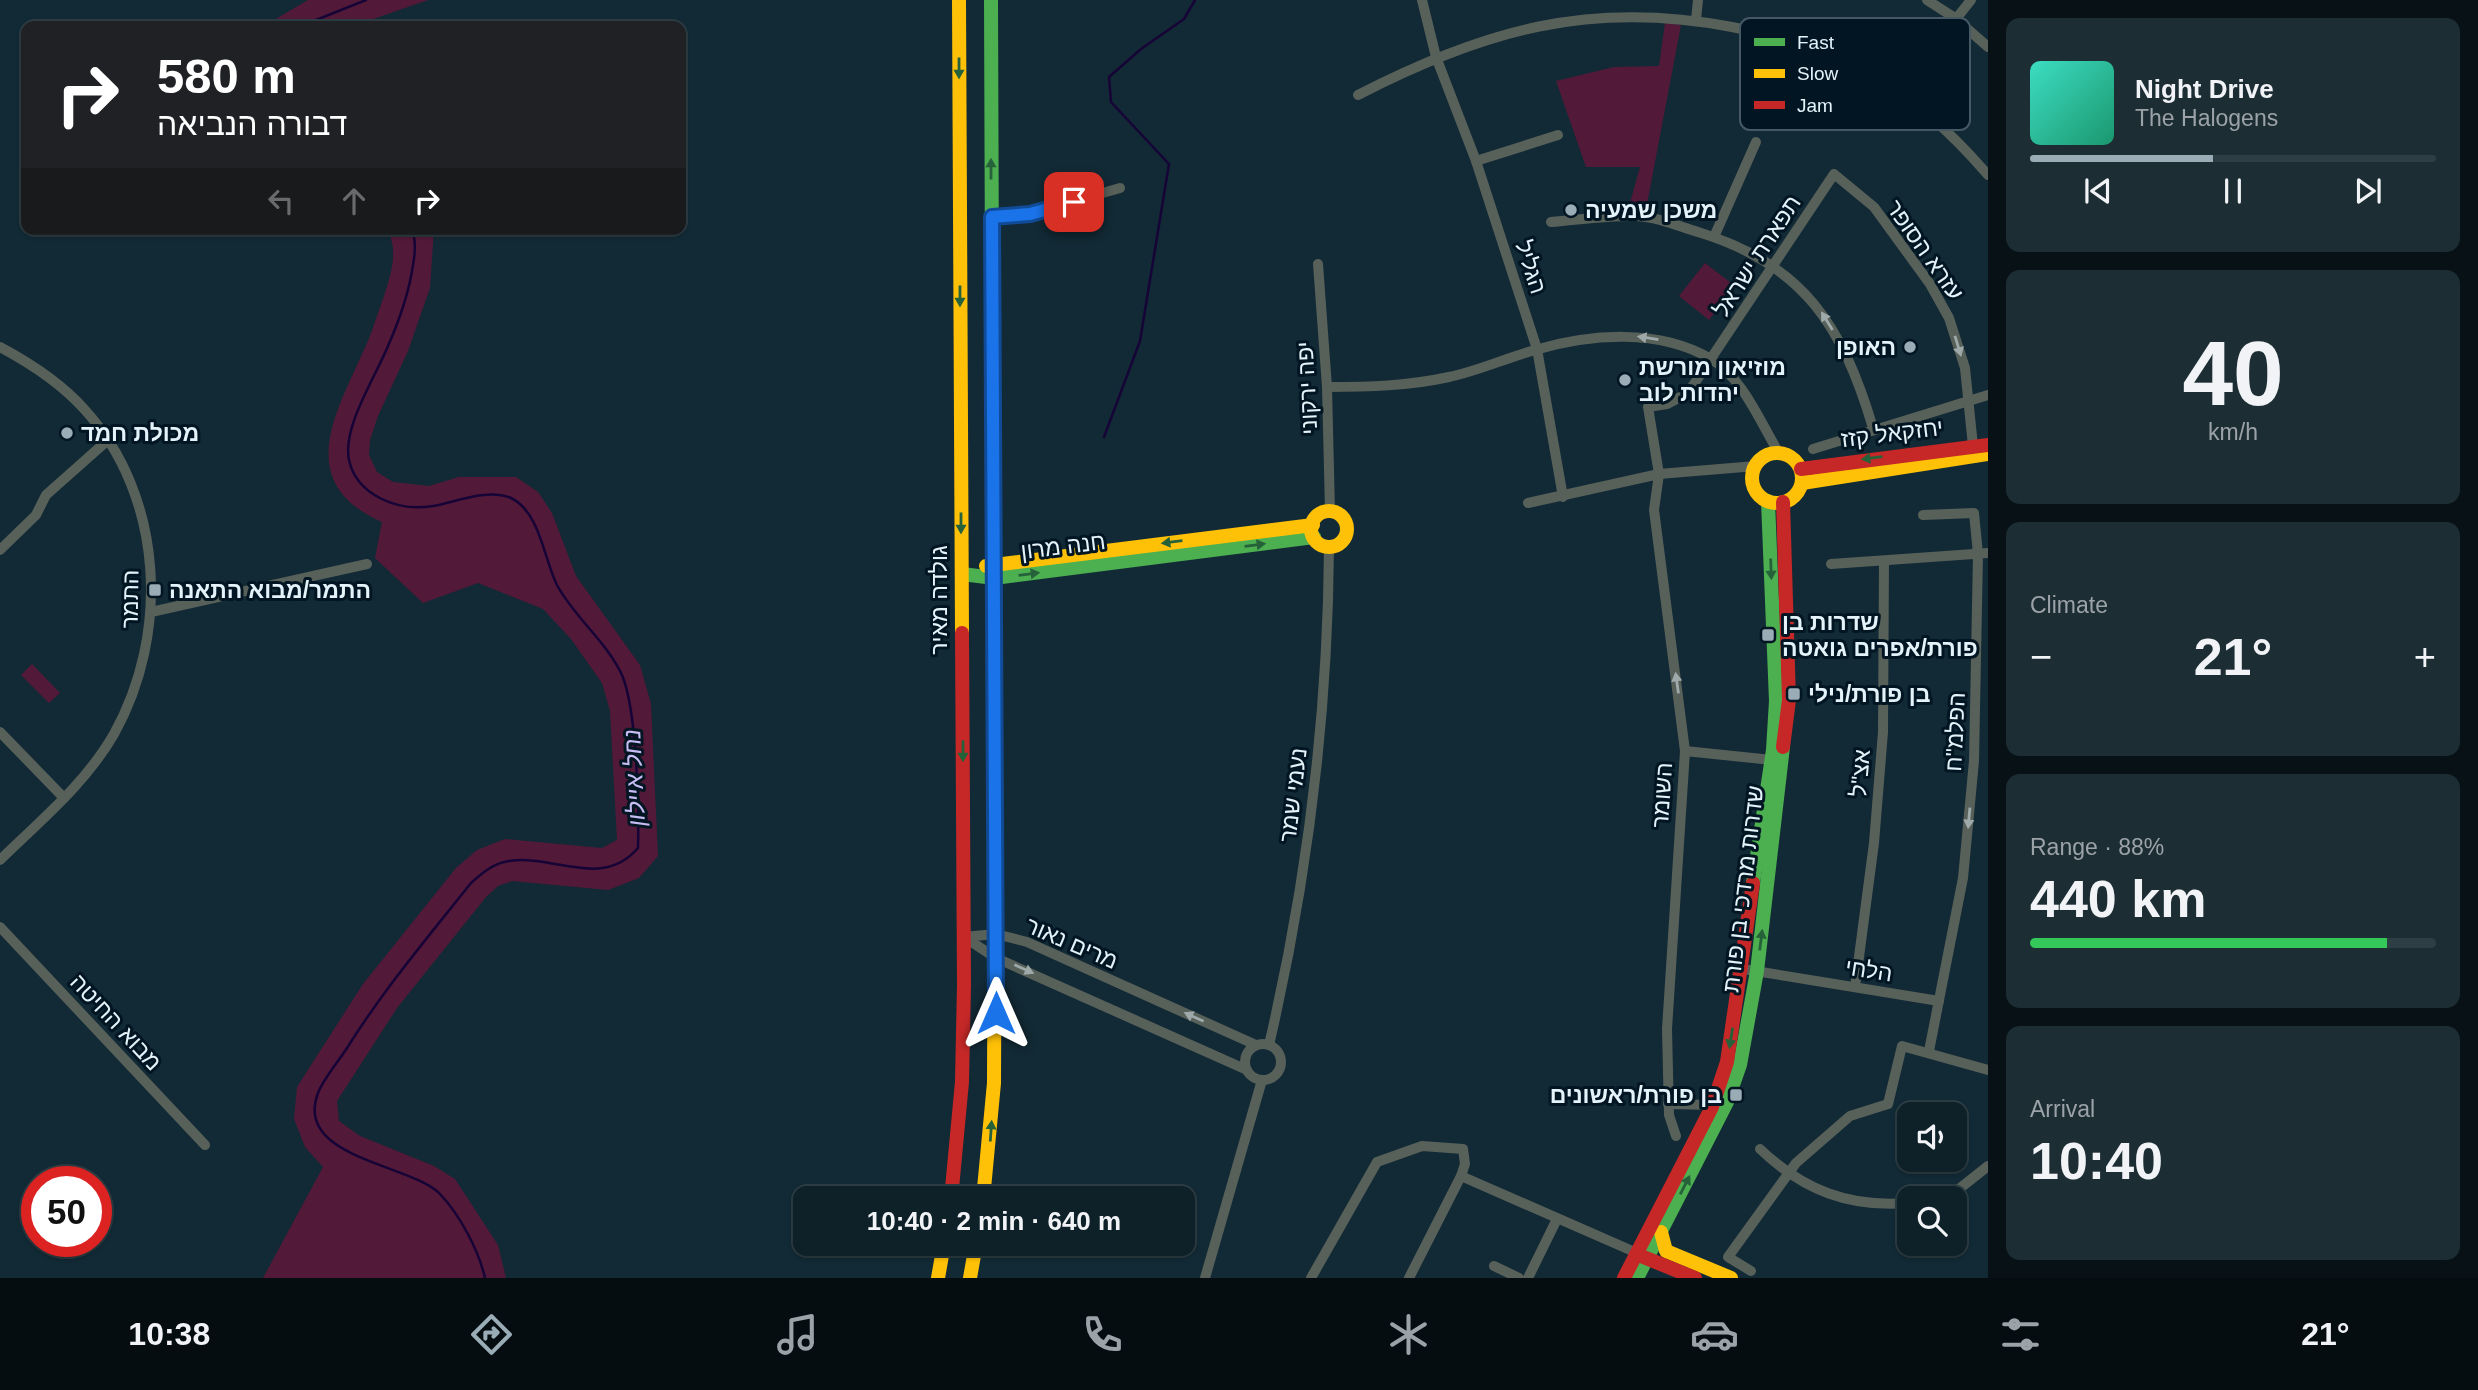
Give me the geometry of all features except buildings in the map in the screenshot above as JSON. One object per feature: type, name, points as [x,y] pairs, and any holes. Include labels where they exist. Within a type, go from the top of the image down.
[{"type":"street","name":"גולדה מאיר","points":[[952,1186],[962,1082],[964,937],[959,0]]},
{"type":"street","points":[[984,1186],[994,1083],[996,958],[991,0]]},
{"type":"street","name":"הגליל","points":[[1422,0],[1436,57],[1476,161],[1537,349],[1563,497]]},
{"type":"street","points":[[1696,20],[1698,0]]},
{"type":"street","points":[[1927,0],[1955,18],[1971,0]]},
{"type":"street","points":[[1358,95],[1436,57],[1521,29],[1615,15],[1696,20],[1740,29]]},
{"type":"street","points":[[1970,31],[1988,47]]},
{"type":"street","points":[[1946,130],[1988,175]]},
{"type":"street","points":[[1476,161],[1558,135]]},
{"type":"street","points":[[1714,237],[1756,142]]},
{"type":"street","name":"תפארת ישראל","points":[[1659,474],[1648,407],[1667,404],[1688,393],[1713,360],[1772,265],[1834,174]]},
{"type":"street","name":"עזרא הסופר","points":[[1834,174],[1874,207],[1930,284],[1949,318],[1965,368],[1980,445]]},
{"type":"street","points":[[992,217],[1030,214],[1120,188]]},
{"type":"street","points":[[1551,222],[1636,216],[1662,220],[1714,237],[1772,265],[1802,288],[1838,338],[1862,390],[1873,428]]},
{"type":"street","name":"יפה ירקוני","points":[[1318,264],[1327,387],[1330,511]]},
{"type":"street","points":[[1327,387],[1403,386],[1451,377],[1537,349],[1632,336],[1663,341],[1713,360],[1735,382],[1779,453]]},
{"type":"street","name":"התמר","points":[[0,346],[66,392],[85,409],[108,440],[126,476],[142,521],[152,578],[146,656],[126,711],[99,758],[64,798],[0,860]]},
{"type":"street","points":[[1813,449],[1988,394]]},
{"type":"street","points":[[0,550],[36,515],[46,495],[108,440]]},
{"type":"street","name":"יחזקאל קזז","points":[[1801,476],[1980,445]]},
{"type":"street","points":[[1779,453],[1792,458],[1801,476],[1795,495],[1783,502],[1768,501],[1754,486],[1756,466],[1763,457],[1779,453]]},
{"type":"street","name":"יחזקאל קזז","points":[[1801,476],[1988,454]]},
{"type":"street","points":[[1528,503],[1659,474],[1756,466]]},
{"type":"street","name":"השומר","points":[[1659,474],[1654,510],[1685,751],[1670,951],[1668,1104],[1676,1136]]},
{"type":"street","name":"שדרות מרדכי בן פורת","points":[[1642,1256],[1661,1232],[1727,1102],[1740,1065],[1776,701],[1768,501]]},
{"type":"street","name":"שדרות מרדכי בן פורת","points":[[1642,1256],[1712,1105],[1727,1062],[1750,970],[1789,700],[1783,502]]},
{"type":"street","points":[[1330,511],[1342,517],[1347,530],[1342,542],[1329,547],[1313,531],[1317,516],[1330,511]]},
{"type":"street","name":"הפלמ\"ח","points":[[1923,515],[1974,513],[1983,553],[1974,761],[1963,878],[1939,1001]]},
{"type":"street","name":"חנה מרון","points":[[962,574],[1313,531]]},
{"type":"street","name":"נעמי שמר","points":[[1269,1045],[1285,978],[1308,839],[1326,649],[1329,547]]},
{"type":"street","points":[[1831,564],[1983,553]]},
{"type":"street","name":"אצ\"ל","points":[[1854,987],[1874,842],[1883,732],[1884,561]]},
{"type":"street","points":[[151,612],[368,564]]},
{"type":"street","points":[[0,732],[64,798]]},
{"type":"street","points":[[1685,751],[1772,760]]},
{"type":"street","name":"מבוא החיטה","points":[[0,927],[205,1144]]},
{"type":"street","name":"מרים נאור","points":[[964,937],[996,934],[1027,942],[1256,1045]]},
{"type":"street","name":"מרים נאור","points":[[964,937],[996,958],[1247,1070]]},
{"type":"street","name":"הלחי","points":[[1750,970],[1939,1001]]},
{"type":"street","points":[[1929,1051],[1939,1001]]},
{"type":"street","points":[[1256,1045],[1269,1045],[1276,1049],[1281,1062],[1275,1075],[1262,1080],[1247,1070],[1247,1055],[1256,1045]]},
{"type":"street","points":[[1661,1232],[1666,1251],[1730,1278],[1731,1259],[1728,1257],[1786,1174],[1850,1116],[1888,1104],[1902,1046],[1929,1051],[1988,1070]]},
{"type":"street","points":[[1205,1278],[1262,1080]]},
{"type":"street","points":[[1668,1104],[1712,1105]]},
{"type":"street","points":[[1311,1278],[1377,1162],[1422,1146],[1463,1149],[1465,1164],[1461,1175],[1410,1278]]},
{"type":"street","points":[[1760,1149],[1786,1174],[1838,1198],[1879,1205],[1897,1204]]},
{"type":"street","points":[[1963,1186],[1988,1166]]},
{"type":"street","points":[[1461,1175],[1695,1278]]},
{"type":"street","points":[[1528,1278],[1558,1219]]},
{"type":"street","points":[[938,1278],[942,1256]]},
{"type":"street","points":[[970,1278],[974,1256]]},
{"type":"street","points":[[1624,1278],[1642,1256]]},
{"type":"street","points":[[1637,1278],[1642,1256]]},
{"type":"street","points":[[1731,1259],[1751,1271]]},
{"type":"street","points":[[1494,1266],[1519,1278]]},
{"type":"shaded area","points":[[308,0],[428,0],[367,21],[272,21]]},
{"type":"shaded area","points":[[1665,23],[1681,25],[1647,204],[1630,203],[1640,167],[1586,167],[1556,81],[1614,67],[1659,66]]},
{"type":"shaded area","points":[[390,235],[434,235],[430,288],[408,351],[378,416],[370,440],[369,455],[377,472],[393,482],[429,486],[459,477],[516,477],[538,492],[552,513],[576,576],[640,665],[651,704],[658,856],[639,878],[608,890],[512,881],[498,886],[486,897],[397,1008],[337,1101],[339,1121],[360,1136],[434,1166],[455,1179],[498,1245],[506,1278],[263,1278],[323,1167],[305,1147],[294,1119],[297,1087],[363,984],[456,868],[477,850],[505,839],[602,848],[617,840],[610,711],[602,683],[571,639],[543,609],[478,583],[423,603],[375,558],[382,522],[353,505],[336,485],[329,463],[330,439],[336,414],[370,336],[389,279],[393,262]]},
{"type":"shaded area","points":[[1705,263],[1735,286],[1709,320],[1679,296]]},
{"type":"shaded area","points":[[32,664],[60,693],[49,703],[21,675]]},
{"type":"waterway","name":"נחל איילון","points":[[314,21],[366,0]]},
{"type":"waterway","points":[[1104,437],[1140,341],[1169,164],[1111,102],[1109,77],[1141,49],[1184,19],[1195,0]]},
{"type":"waterway","name":"נחל איילון","points":[[413,235],[415,251],[400,317],[350,432],[349,460],[354,473],[370,492],[394,504],[433,506],[492,494],[511,498],[521,505],[535,525],[552,574],[564,597],[608,652],[622,675],[631,711],[636,760],[638,848],[624,860],[609,867],[577,868],[526,860],[504,862],[484,872],[471,883],[391,984],[318,1093],[315,1115],[322,1132],[338,1146],[425,1184],[440,1194],[468,1234],[485,1278]]},
{"type":"traffic: fast","points":[[991,0],[992,281]]},
{"type":"traffic: fast","points":[[1753,883],[1773,750],[1776,701],[1768,501]]},
{"type":"traffic: fast","points":[[962,574],[994,578],[1314,537]]},
{"type":"traffic: fast","points":[[1637,1278],[1727,1102],[1740,1065],[1757,971],[1783,747]]},
{"type":"traffic: slow","points":[[959,0],[962,633]]},
{"type":"traffic: slow","points":[[1777,453],[1795,460],[1802,478],[1795,496],[1777,503],[1759,496],[1752,478],[1759,460],[1777,453]]},
{"type":"traffic: slow","points":[[1802,483],[1988,454]]},
{"type":"traffic: slow","points":[[1329,511],[1341,517],[1347,529],[1341,541],[1329,547],[1317,541],[1311,529],[1317,517],[1329,511]]},
{"type":"traffic: slow","points":[[986,566],[1313,525]]},
{"type":"traffic: slow","points":[[984,1186],[994,1083],[995,838]]},
{"type":"traffic: slow","points":[[1661,1232],[1666,1251],[1731,1278]]},
{"type":"traffic: slow","points":[[938,1278],[942,1256]]},
{"type":"traffic: slow","points":[[970,1278],[974,1256]]},
{"type":"traffic: jam","points":[[992,281],[995,838]]},
{"type":"traffic: jam","points":[[1801,469],[1988,445]]},
{"type":"traffic: jam","points":[[1783,502],[1789,700],[1783,747]]},
{"type":"traffic: jam","points":[[952,1186],[962,1082],[964,985],[962,633]]},
{"type":"traffic: jam","points":[[1624,1278],[1712,1107],[1727,1062],[1753,883]]},
{"type":"traffic: jam","points":[[1641,1256],[1695,1278]]},
{"type":"place","name":"משכן שמעיה","points":[[1571,210]]},
{"type":"place","name":"האופן","points":[[1910,347]]},
{"type":"place","name":"מוזיאון מורשת יהדות לוב","points":[[1625,380]]},
{"type":"place","name":"מכולת חמד","points":[[67,433]]},
{"type":"place","name":"התמר/מבוא התאנה","points":[[155,590]]},
{"type":"place","name":"שדרות בן פורת/אפרים גואטה","points":[[1768,635]]},
{"type":"place","name":"בן פורת/נילי","points":[[1794,694]]},
{"type":"place","name":"בן פורת/ראשונים","points":[[1736,1095]]},
{"type":"route","points":[[996,1013],[992,217],[1030,214],[1074,202]]}]
